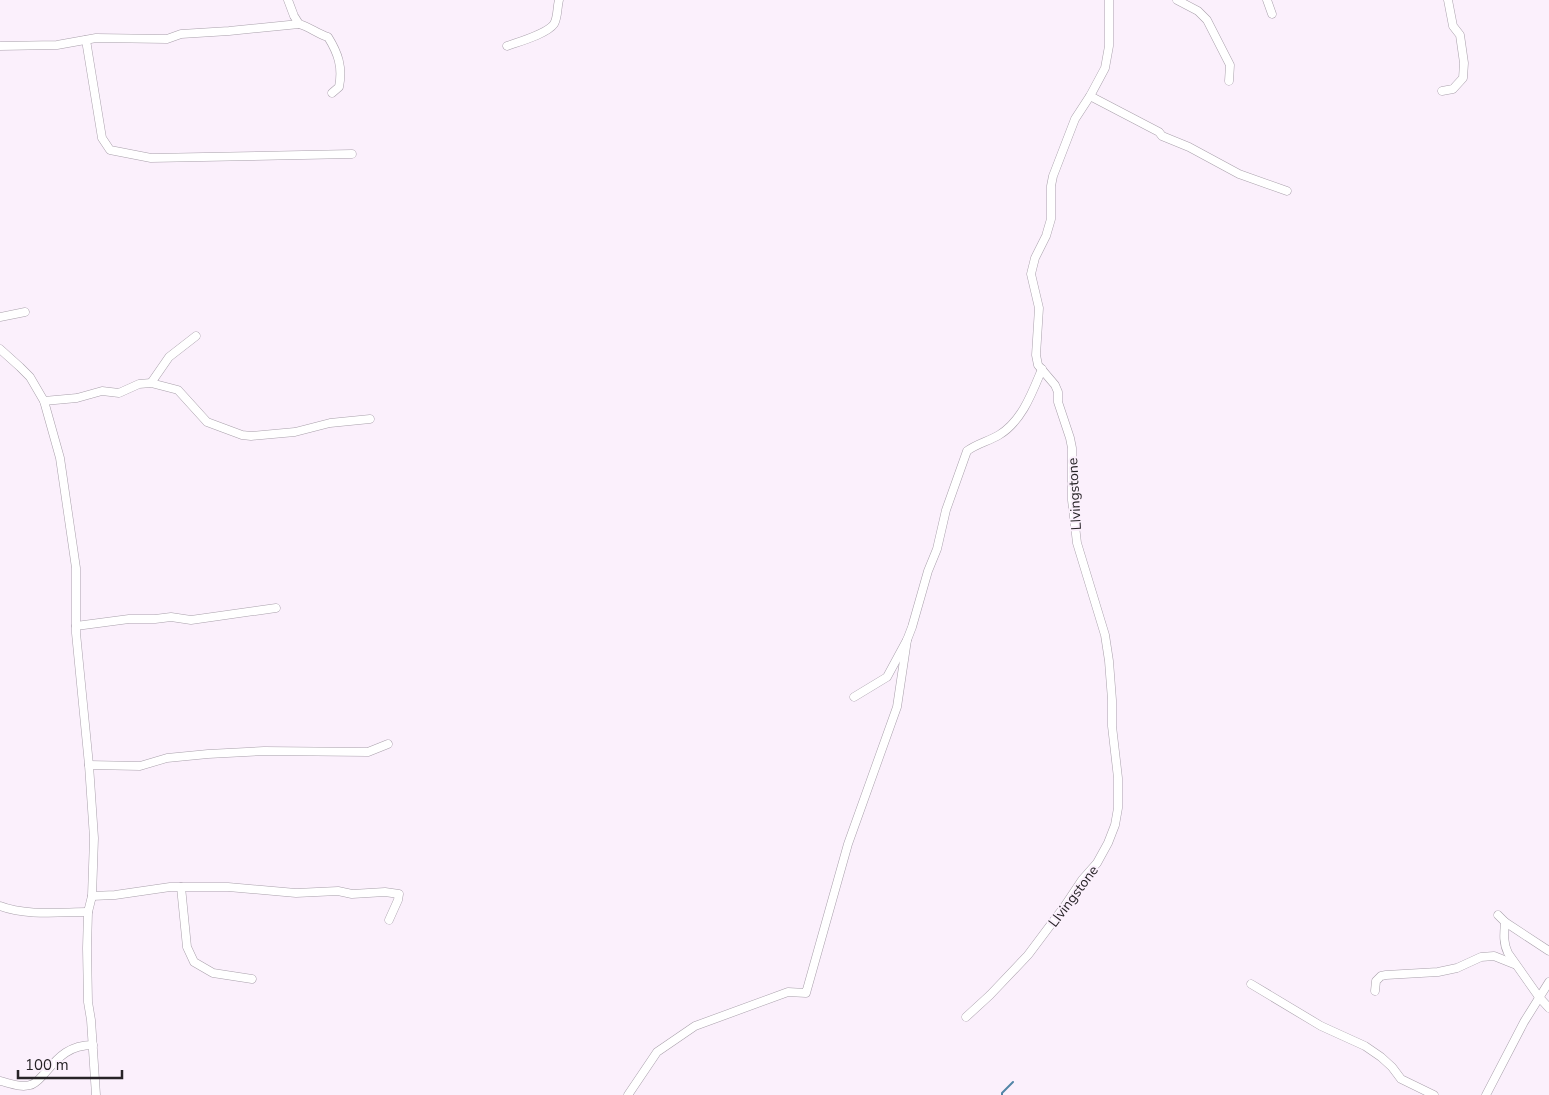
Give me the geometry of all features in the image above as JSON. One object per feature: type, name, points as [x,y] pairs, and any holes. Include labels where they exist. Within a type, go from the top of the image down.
[{"type":"street","points":[[288,0],[299,24]]},
{"type":"street","points":[[507,46],[549,28],[557,17],[559,0]]},
{"type":"street","name":"LIvingstone","points":[[966,1017],[1028,955],[1082,880],[1097,863],[1115,825],[1118,808],[1118,778],[1112,726],[1111,679],[1106,635],[1077,543],[1072,500],[1073,460],[1070,438],[1058,402],[1058,392],[1055,385],[1038,365],[1036,355],[1039,308],[1031,274],[1032,266],[1046,236],[1051,219],[1051,186],[1053,176],[1075,120],[1102,74],[1108,55],[1110,38],[1109,0]]},
{"type":"street","points":[[1178,0],[1198,11],[1207,20],[1230,65],[1229,81]]},
{"type":"street","points":[[1267,0],[1272,14]]},
{"type":"street","points":[[1442,91],[1453,89],[1463,78],[1464,63],[1460,35],[1453,26],[1448,0]]},
{"type":"street","points":[[0,46],[57,45],[96,38],[167,39],[181,34],[299,24],[310,26],[316,33],[328,37],[338,53],[339,87],[332,93]]},
{"type":"street","points":[[86,40],[102,138],[110,150],[151,158],[352,154]]},
{"type":"street","points":[[1090,96],[1159,132],[1162,136],[1189,147],[1232,171],[1287,191]]},
{"type":"street","points":[[0,316],[25,312]]},
{"type":"street","points":[[151,383],[169,357],[196,336]]},
{"type":"street","points":[[0,350],[30,377],[44,401],[60,458],[76,568],[76,626],[94,838],[92,896],[88,912],[88,1002],[96,1095]]},
{"type":"street","points":[[854,698],[887,677],[907,640],[928,571],[937,549],[946,510],[967,451],[1001,434],[1015,421],[1025,406],[1042,369]]},
{"type":"street","points":[[44,401],[77,398],[102,391],[119,393],[139,384],[151,383],[178,390],[207,422],[251,436],[295,432],[335,422],[370,419]]},
{"type":"street","points":[[76,626],[129,619],[171,617],[191,620],[276,608]]},
{"type":"street","points":[[628,1095],[657,1052],[694,1026],[788,992],[806,994],[848,844],[897,707],[907,640]]},
{"type":"street","points":[[89,765],[140,766],[167,758],[264,751],[368,752],[388,744]]},
{"type":"street","points":[[92,896],[115,895],[170,887],[228,887],[296,893],[338,891],[352,894],[385,892],[399,894],[389,920]]},
{"type":"street","points":[[181,887],[187,947],[194,962],[213,973],[252,978]]},
{"type":"street","points":[[0,906],[27,912],[88,912]]},
{"type":"street","points":[[1498,916],[1549,951]]},
{"type":"street","points":[[1505,922],[1505,946],[1514,964],[1549,1008]]},
{"type":"street","points":[[1375,991],[1376,981],[1381,976],[1386,975],[1438,972],[1457,968],[1481,957],[1494,956],[1514,964]]},
{"type":"street","points":[[1486,1095],[1524,1022],[1549,982]]},
{"type":"street","points":[[1251,984],[1320,1026],[1365,1046],[1392,1067],[1401,1079],[1434,1095]]},
{"type":"street","points":[[0,1081],[24,1086],[32,1085],[61,1055],[82,1045],[93,1045]]},
{"type":"waterway","points":[[1002,1095],[1013,1082]]}]
